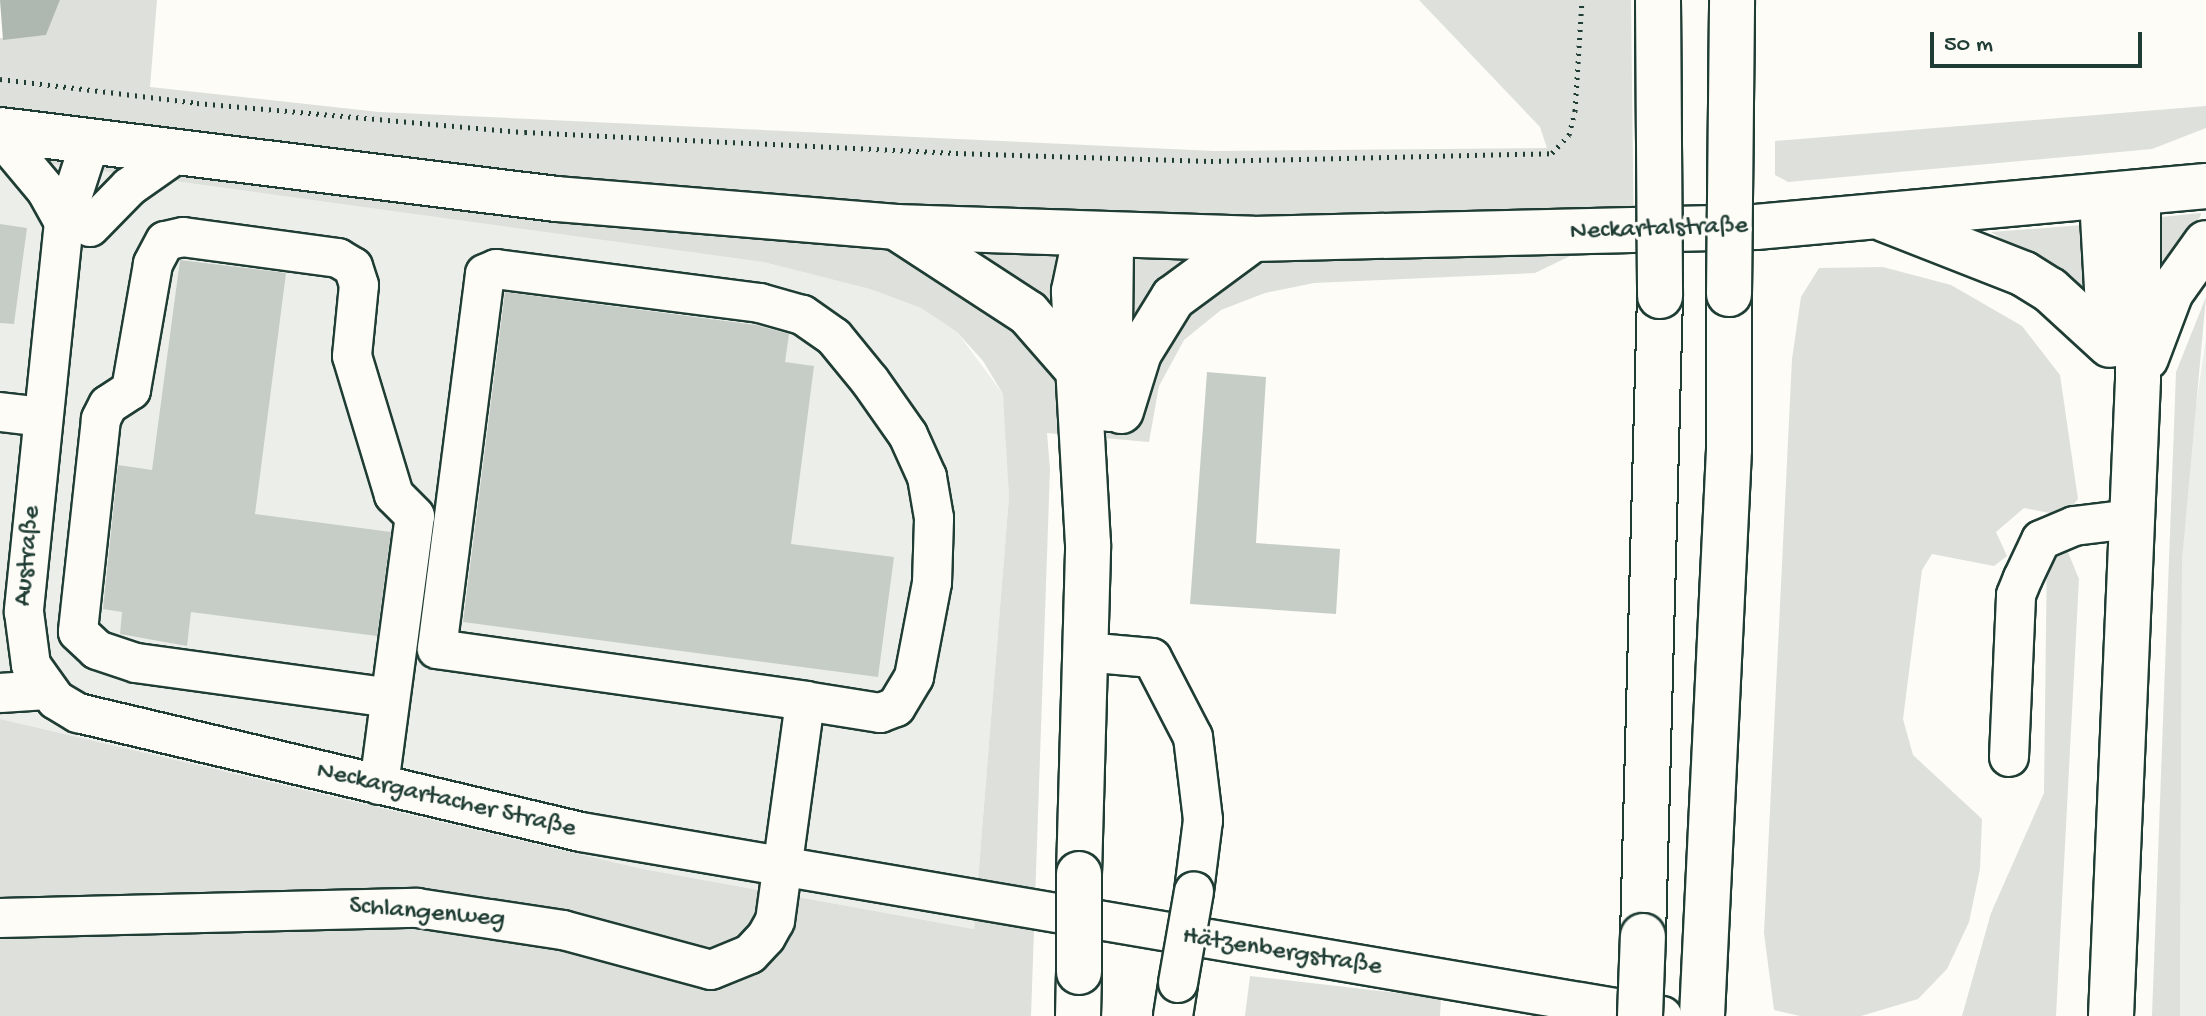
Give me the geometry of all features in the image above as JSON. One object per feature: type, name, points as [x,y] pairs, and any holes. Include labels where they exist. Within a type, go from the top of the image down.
[{"type":"main road","points":[[1640,1016],[1660,296],[1658,0]]},
{"type":"main road","points":[[1702,1016],[1729,449],[1732,0]]},
{"type":"main road","name":"Neckartalstraße","points":[[0,133],[556,199],[896,227],[1253,239],[1615,232],[1884,219],[2206,186]]},
{"type":"main road","points":[[2092,1016],[2113,521],[2110,345],[2120,197]]},
{"type":"main road","points":[[2111,1016],[2138,379],[2120,197]]},
{"type":"main road","points":[[1884,219],[2024,274],[2050,290],[2110,345]]},
{"type":"main road","points":[[896,227],[1028,313],[1077,369]]},
{"type":"main road","points":[[1095,1016],[1087,972],[1088,544],[1074,291],[1098,234]]},
{"type":"main road","points":[[1088,874],[1107,654],[1112,452],[1098,234]]},
{"type":"main road","points":[[1112,452],[1130,376],[1151,328],[1189,281],[1253,239]]},
{"type":"main road","points":[[2138,379],[2171,292],[2206,243]]},
{"type":"main road","points":[[1078,1016],[1087,972]]},
{"type":"street","points":[[0,133],[77,225],[176,154]]},
{"type":"street","name":"Austraße","points":[[47,690],[31,665],[24,612],[42,417],[57,314],[77,225],[100,144]]},
{"type":"street","points":[[379,785],[415,516],[394,495],[352,356],[359,285],[353,267],[338,258],[183,237],[165,241],[153,264],[131,390],[108,405],[101,419],[78,632],[97,650],[136,663],[390,698]]},
{"type":"street","points":[[496,269],[531,269],[760,303],[802,315],[834,337],[870,381],[908,435],[927,477],[934,518],[932,583],[914,677],[896,707],[880,713],[805,701],[437,649],[485,274],[496,269]]},
{"type":"street","points":[[0,412],[42,417]]},
{"type":"street","points":[[2009,757],[2016,595],[2023,578],[2041,540],[2074,526],[2113,521]]},
{"type":"street","points":[[1107,654],[1152,658],[1193,737],[1203,820],[1176,999]]},
{"type":"street","points":[[0,693],[47,690]]},
{"type":"street","name":"Neckargartacher Straße","points":[[47,690],[78,713],[108,723],[581,832],[901,890]]},
{"type":"street","name":"Schlangenweg","points":[[0,918],[417,908],[563,930],[711,970],[750,954],[766,937],[775,921],[805,701]]},
{"type":"street","name":"Hätzenbergstraße","points":[[901,890],[1662,1016]]},
{"type":"path","points":[[0,79],[509,131],[879,150],[1211,161],[1552,153],[1569,135],[1575,111],[1582,0]]},
{"type":"shaded area","points":[[0,0],[60,0],[46,35],[3,40]]},
{"type":"shaded area","points":[[60,0],[157,0],[150,87],[379,112],[1214,151],[1547,148],[1540,127],[1419,0],[1631,0],[1634,254],[1570,256],[1535,273],[1314,283],[1265,293],[1221,310],[1184,340],[1159,386],[1149,442],[1047,433],[1050,469],[1031,1016],[0,1016],[0,719],[643,869],[974,929],[1009,497],[1003,394],[983,361],[957,332],[921,308],[870,289],[763,262],[0,157],[0,38],[46,35]]},
{"type":"shaded area","points":[[2206,106],[2206,128],[2152,149],[1788,182],[1775,175],[1775,141]]},
{"type":"shaded area","points":[[0,157],[763,262],[870,289],[921,308],[957,332],[1003,394],[1009,497],[974,929],[643,869],[0,719]]},
{"type":"shaded area","points":[[2201,215],[2148,298],[2151,218]]},
{"type":"shaded area","points":[[2083,225],[2090,294],[1991,232]]},
{"type":"shaded area","points":[[1883,267],[1951,285],[2022,326],[2060,375],[2078,499],[2064,516],[2024,508],[1996,532],[2007,556],[1994,566],[1932,554],[1922,570],[1903,719],[1913,755],[1982,819],[1980,869],[1969,922],[1947,969],[1918,999],[1861,1016],[1800,1016],[1774,1010],[1764,933],[1792,359],[1801,297],[1819,268]]},
{"type":"shaded area","points":[[2206,297],[2182,560],[2180,1016],[2152,1016],[2176,372]]},
{"type":"shaded area","points":[[2206,339],[2206,1016],[2180,1016],[2182,560],[2190,444]]},
{"type":"shaded area","points":[[2047,548],[2067,550],[2079,579],[2056,1016],[1962,1016],[1991,913],[2044,793]]},
{"type":"shaded area","points":[[1250,976],[1441,998],[1440,1016],[1245,1016]]},
{"type":"building","points":[[0,224],[27,228],[14,324],[0,323]]},
{"type":"building","points":[[180,260],[286,273],[255,514],[391,532],[377,636],[191,612],[187,646],[120,634],[122,612],[103,609],[118,465],[152,470]]},
{"type":"building","points":[[505,292],[756,325],[789,334],[785,362],[814,366],[791,544],[894,557],[878,677],[463,622]]},
{"type":"building","points":[[1207,372],[1266,377],[1256,543],[1340,549],[1336,614],[1190,604]]}]
